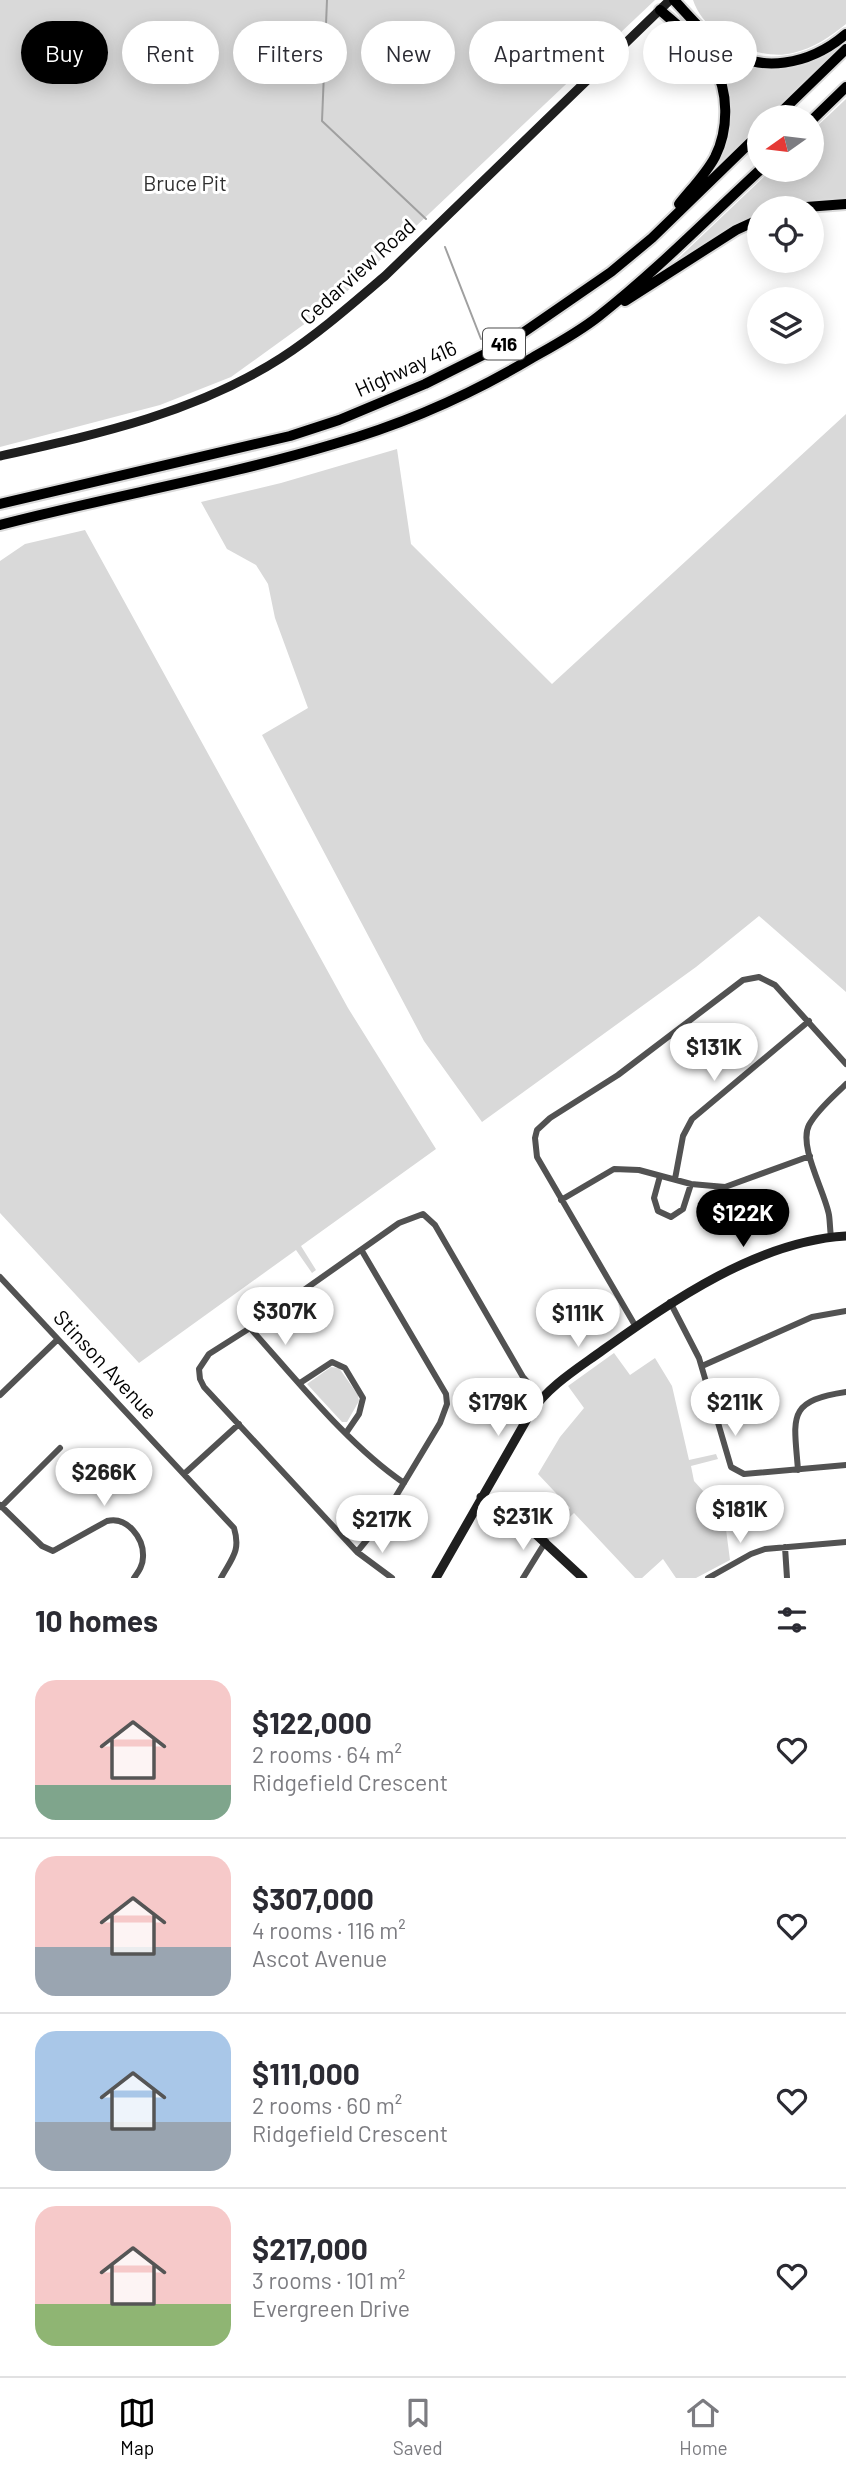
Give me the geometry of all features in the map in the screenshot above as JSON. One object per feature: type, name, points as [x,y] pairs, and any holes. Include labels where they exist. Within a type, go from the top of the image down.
[{"type":"highway","points":[[672,0],[723,48],[743,58],[763,62],[775,64],[804,59],[834,45],[846,34]]},
{"type":"highway","points":[[652,237],[714,159],[725,127],[718,76],[713,64],[691,38],[660,10]]},
{"type":"highway","points":[[788,105],[846,49]]},
{"type":"highway","points":[[824,108],[846,87]]},
{"type":"highway","name":"Highway 416","points":[[0,503],[290,436],[339,420],[425,384],[511,341],[611,272],[652,237],[747,146]]},
{"type":"highway","name":"Highway 416","points":[[0,525],[286,458],[371,432],[469,393],[552,347],[598,317],[666,260],[747,182]]},
{"type":"highway","points":[[824,206],[846,204]]},
{"type":"highway","points":[[598,317],[665,277],[730,233],[747,225]]},
{"type":"main road","name":"Cedarview Road","points":[[0,456],[127,426],[177,410],[243,380],[281,358],[340,316],[385,276],[672,0]]},
{"type":"main road","points":[[436,1578],[541,1396],[670,1302],[778,1251],[831,1237],[846,1236]]},
{"type":"main road","points":[[481,1497],[516,1516],[583,1578]]},
{"type":"street","points":[[636,1327],[537,1157],[537,1130],[550,1118],[618,1075],[663,1042],[726,990],[750,977],[768,979],[846,1064]]},
{"type":"street","points":[[675,1179],[683,1136],[692,1119],[809,1021]]},
{"type":"street","points":[[831,1237],[829,1215],[810,1156],[807,1132],[809,1125],[846,1084]]},
{"type":"street","points":[[561,1200],[614,1169],[639,1170],[691,1184],[725,1187],[810,1156]]},
{"type":"street","points":[[660,1176],[654,1198],[658,1211],[671,1217],[683,1209],[691,1184]]},
{"type":"street","points":[[392,1578],[357,1552],[204,1387],[199,1369],[209,1354],[399,1223],[423,1214],[435,1226],[523,1377],[541,1396]]},
{"type":"street","points":[[357,1552],[378,1527],[440,1423],[447,1404],[446,1394],[362,1251]]},
{"type":"street","name":"Stinson Avenue","points":[[0,1277],[234,1528],[238,1543],[236,1551],[220,1578]]},
{"type":"street","points":[[670,1302],[702,1366],[731,1467],[744,1475],[846,1465]]},
{"type":"street","points":[[702,1366],[812,1317],[846,1311]]},
{"type":"street","points":[[250,1328],[346,1433],[380,1467],[404,1483]]},
{"type":"street","points":[[1,1391],[57,1340]]},
{"type":"street","points":[[300,1383],[332,1362],[345,1368],[363,1398],[359,1414],[346,1433]]},
{"type":"street","points":[[798,1470],[795,1420],[802,1407],[820,1396],[846,1392]]},
{"type":"street","points":[[184,1474],[239,1424]]},
{"type":"street","points":[[60,1448],[1,1506],[42,1546],[53,1551],[107,1521],[116,1519],[123,1522],[136,1535],[143,1553],[141,1569],[134,1578]]},
{"type":"street","points":[[523,1578],[546,1541]]},
{"type":"street","points":[[708,1578],[751,1554],[785,1547],[846,1542]]},
{"type":"street","points":[[785,1547],[787,1578]]},
{"type":"green space","name":"Bruce Pit","points":[[0,0],[655,0],[629,25],[629,21],[469,21],[469,84],[566,84],[339,299],[231,377],[160,405],[0,447]]},
{"type":"green space","points":[[693,0],[846,0],[846,24],[808,48],[779,55],[757,51],[757,21],[706,21]]},
{"type":"green space","points":[[846,39],[846,42],[780,105],[747,105],[747,138],[706,178],[720,155],[730,129],[728,101],[720,84],[757,84],[757,66],[801,63],[832,49]]},
{"type":"green space","points":[[846,99],[846,200],[824,202],[824,196],[747,196],[747,222],[665,271],[758,182],[824,182],[824,120]]},
{"type":"green space","points":[[846,414],[846,992],[759,916],[696,967],[482,1122],[424,1041],[262,735],[308,708],[275,618],[268,584],[256,565],[227,549],[201,502],[281,483],[397,449],[411,544],[552,684]]},
{"type":"green space","points":[[85,530],[348,1008],[436,1149],[301,1246],[316,1270],[312,1273],[296,1250],[139,1363],[0,1213],[0,561],[25,544]]},
{"type":"green space","points":[[614,1353],[630,1375],[655,1358],[672,1386],[689,1460],[716,1454],[718,1459],[691,1466],[694,1481],[724,1514],[730,1560],[696,1578],[676,1578],[663,1559],[642,1578],[635,1578],[574,1513],[554,1532],[550,1528],[570,1508],[538,1474],[560,1437],[584,1408],[568,1386]]},
{"type":"green space","points":[[331,1367],[339,1368],[358,1395],[359,1401],[347,1422],[342,1422],[307,1384]]},
{"type":"waterway","points":[[327,0],[322,121],[426,219]]},
{"type":"waterway","points":[[445,247],[481,339]]}]
